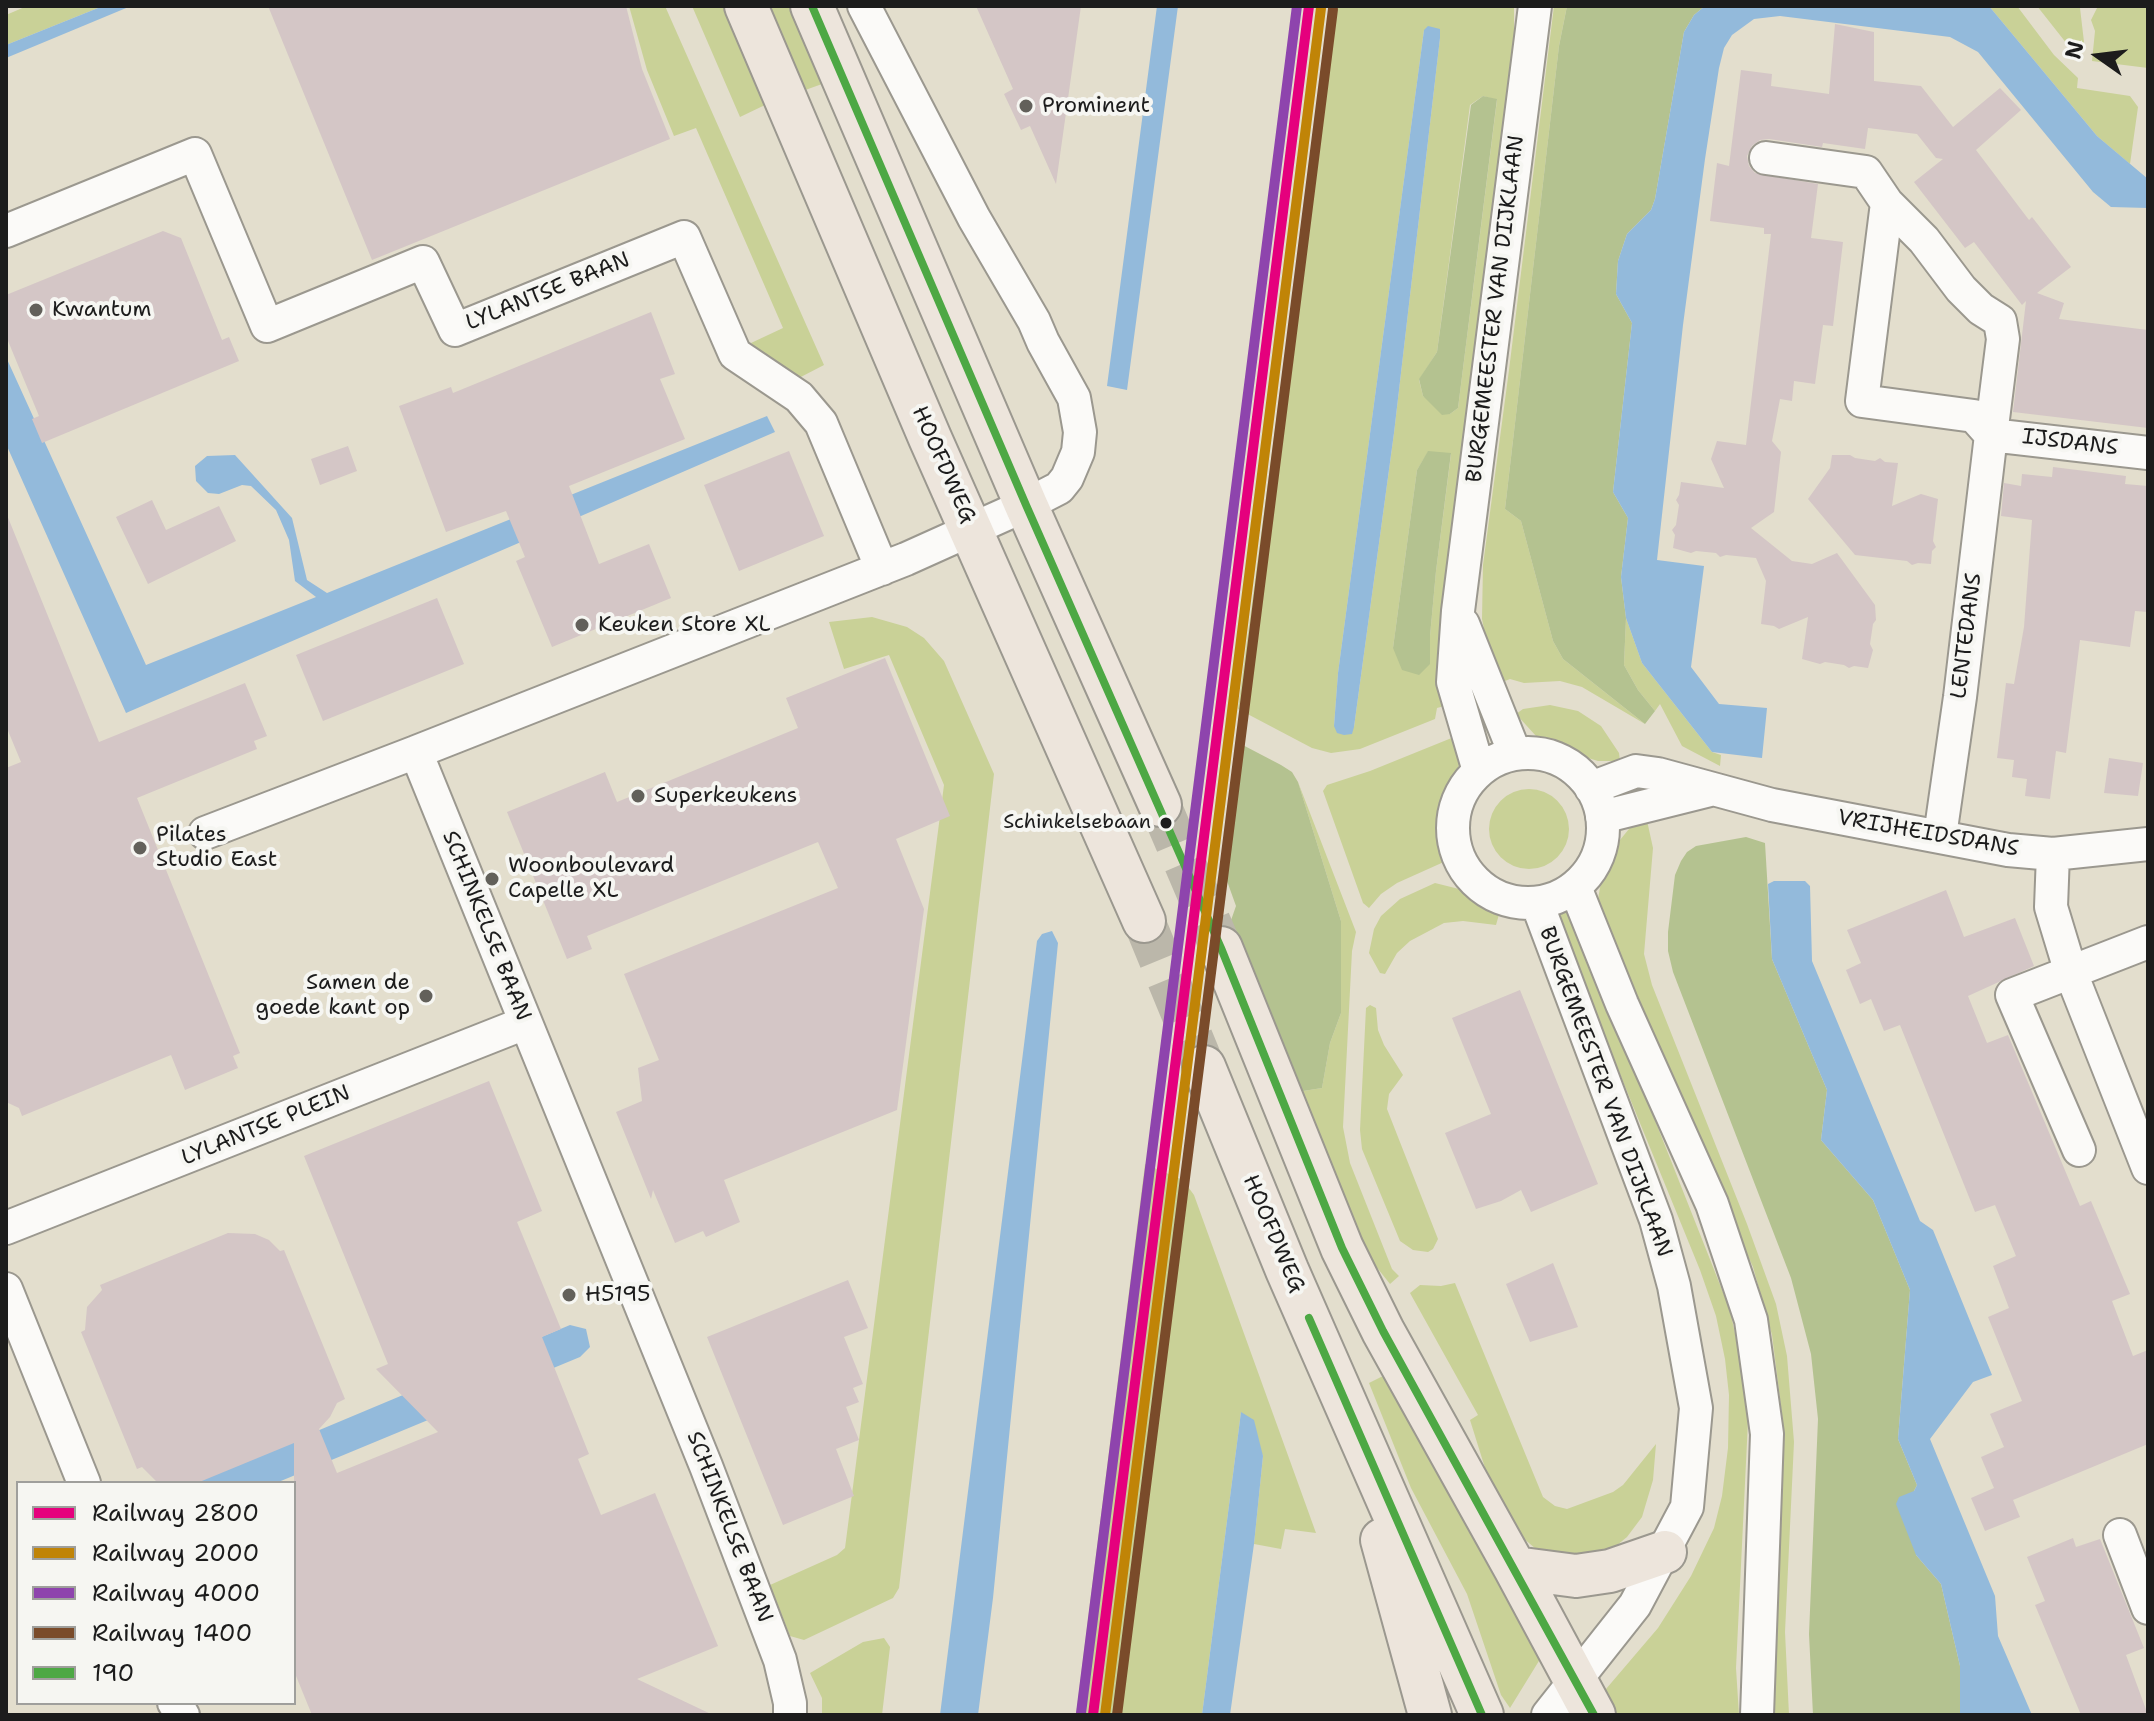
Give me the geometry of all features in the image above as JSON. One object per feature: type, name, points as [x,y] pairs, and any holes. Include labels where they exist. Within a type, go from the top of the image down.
[{"type":"main road","name":"HOOFDWEG","points":[[746,6],[1144,921]]},
{"type":"main road","points":[[812,6],[1026,505],[1160,805]]},
{"type":"main road","points":[[1221,948],[1342,1248],[1383,1331],[1584,1697]]},
{"type":"main road","name":"HOOFDWEG","points":[[1204,1067],[1287,1270],[1482,1715]]},
{"type":"main road","name":"HOOFDWEG","points":[[1345,1399],[1430,1715]]},
{"type":"main road","points":[[1515,1568],[1576,1576],[1610,1571],[1665,1552]]},
{"type":"street","points":[[205,833],[882,569],[1026,505],[1059,488],[1067,478],[1078,452],[1080,432],[1074,398],[1034,321],[974,218],[864,6]]},
{"type":"street","name":"BURGEMEESTER VAN DIJKLAAN","points":[[1479,771],[1453,682],[1458,611],[1534,14]]},
{"type":"street","name":"LYLANTSE BAAN","points":[[6,231],[195,154],[267,326],[423,262],[455,330],[684,237],[735,354],[799,397],[821,423],[882,569]]},
{"type":"street","name":"LENTEDANS","points":[[1766,158],[1866,172],[1887,203],[1924,240],[1961,289],[1981,309],[2000,321],[2003,339],[1940,836]]},
{"type":"street","points":[[1887,203],[1862,401],[1974,416],[1991,435]]},
{"type":"street","name":"IJSDANS","points":[[1991,435],[2148,453]]},
{"type":"street","name":"BURGEMEESTER VAN DIJKLAAN","points":[[1458,611],[1515,754]]},
{"type":"street","name":"SCHINKELSE BAAN","points":[[416,752],[706,1466],[780,1660],[790,1715]]},
{"type":"street","points":[[1532,753],[1561,761],[1583,777],[1597,802],[1601,848],[1591,870],[1575,887],[1558,897],[1537,903],[1507,901],[1487,891],[1470,876],[1458,856],[1453,832],[1455,808],[1465,787],[1479,771],[1500,758],[1515,754],[1532,753]]},
{"type":"street","name":"VRIJHEIDSDANS","points":[[1597,802],[1636,771],[1658,774],[1772,805],[2008,850],[2053,854],[2148,844]]},
{"type":"street","points":[[2053,854],[2051,907],[2071,973],[2148,1168]]},
{"type":"street","name":"BURGEMEESTER VAN DIJKLAAN","points":[[1575,887],[1622,1004],[1712,1204],[1751,1320],[1767,1434],[1757,1715]]},
{"type":"street","name":"BURGEMEESTER VAN DIJKLAAN","points":[[1537,903],[1656,1220],[1674,1286],[1696,1408],[1687,1507],[1584,1697],[1548,1715]]},
{"type":"street","points":[[2079,1150],[2012,995],[2148,942]]},
{"type":"street","name":"LYLANTSE PLEIN","points":[[6,1228],[525,1023]]},
{"type":"street","points":[[6,1289],[83,1481]]},
{"type":"street","points":[[2120,1535],[2148,1608]]},
{"type":"green space","points":[[27,6],[103,6],[6,45],[6,15]]},
{"type":"green space","points":[[629,6],[665,6],[824,365],[795,380],[751,343],[783,328],[696,128],[674,136],[647,70]]},
{"type":"green space","points":[[692,6],[724,6],[765,105],[740,117]]},
{"type":"green space","points":[[760,6],[789,6],[822,84],[797,93]]},
{"type":"green space","points":[[1331,6],[1514,6],[1514,34],[1439,632],[1439,672],[1448,705],[1437,708],[1435,719],[1360,749],[1331,753],[1312,748],[1238,709]],"holes":[[[1424,30],[1440,38],[1394,433],[1354,727],[1334,726],[1338,673]],[[1483,96],[1497,100],[1458,408],[1450,414],[1423,396],[1419,380],[1437,352],[1470,105]],[[1428,452],[1451,454],[1436,571],[1430,664],[1393,648],[1417,470]]]},
{"type":"green space","points":[[1554,6],[1567,6],[1559,46],[1505,509],[1521,521],[1553,641],[1563,659],[1645,724],[1582,687],[1560,681],[1524,683],[1510,679],[1500,683],[1482,619],[1483,565]]},
{"type":"green space","points":[[1567,6],[1705,6],[1694,15],[1684,32],[1655,199],[1651,210],[1627,234],[1618,261],[1616,294],[1632,323],[1613,492],[1628,518],[1621,577],[1626,618],[1624,665],[1655,711],[1645,724],[1563,659],[1553,641],[1521,521],[1505,509],[1559,46]]},
{"type":"green space","points":[[1989,6],[2017,6],[2054,55],[2078,78],[2077,88],[2130,96],[2138,107],[2130,164],[2097,136]]},
{"type":"green space","points":[[2037,6],[2080,8],[2084,42],[2081,56],[2067,44]]},
{"type":"green space","points":[[2098,6],[2148,6],[2148,68],[2092,61],[2095,31],[2091,20]]},
{"type":"green space","points":[[1483,96],[1497,99],[1458,408],[1442,415],[1423,396],[1419,379],[1437,352],[1471,105]]},
{"type":"green space","points":[[1428,451],[1451,453],[1436,571],[1430,664],[1419,675],[1402,670],[1393,648],[1417,470]]},
{"type":"green space","points":[[872,617],[907,627],[924,638],[944,661],[994,774],[899,1588],[893,1598],[804,1640],[790,1636],[770,1585],[837,1555],[845,1548],[944,785],[889,655],[844,669],[829,622]]},
{"type":"green space","points":[[1626,618],[1642,663],[1712,752],[1721,755],[1720,766],[1682,746],[1660,704],[1655,711],[1638,690],[1624,665]]},
{"type":"green space","points":[[1550,705],[1578,711],[1601,726],[1619,753],[1620,761],[1598,761],[1575,754],[1536,736],[1516,714],[1523,709]]},
{"type":"green space","points":[[1459,735],[1461,759],[1443,813],[1446,861],[1397,883],[1381,894],[1369,908],[1363,903],[1323,791],[1327,785]]},
{"type":"green space","points":[[1237,742],[1292,772],[1298,782],[1341,921],[1341,1013],[1330,1043],[1322,1088],[1297,1092],[1229,926],[1236,906],[1222,867]]},
{"type":"green space","points":[[1298,782],[1356,932],[1352,951],[1343,1127],[1350,1163],[1392,1269],[1399,1276],[1390,1284],[1359,1245],[1297,1092],[1322,1088],[1330,1043],[1341,1013],[1341,921]]},
{"type":"green space","points":[[1529,789],[1544,792],[1557,801],[1566,814],[1569,829],[1566,844],[1557,857],[1544,866],[1529,869],[1514,866],[1501,857],[1492,844],[1489,829],[1492,814],[1501,801],[1514,792]]},
{"type":"green space","points":[[1646,816],[1653,848],[1644,954],[1652,985],[1747,1224],[1776,1304],[1787,1356],[1794,1442],[1785,1632],[1789,1715],[1774,1715],[1772,1638],[1783,1423],[1772,1335],[1753,1267],[1649,1040],[1597,905],[1601,882],[1620,840],[1633,824]]},
{"type":"green space","points":[[1746,837],[1765,843],[1772,959],[1827,1090],[1821,1140],[1873,1200],[1910,1290],[1898,1439],[1917,1485],[1914,1491],[1916,1555],[1941,1584],[1960,1666],[1960,1715],[1813,1715],[1809,1634],[1818,1419],[1811,1354],[1791,1278],[1673,972],[1668,951],[1675,875],[1687,852],[1696,846]]},
{"type":"green space","points":[[1435,883],[1465,888],[1483,903],[1500,911],[1496,925],[1463,921],[1444,923],[1410,941],[1397,953],[1385,974],[1380,973],[1369,953],[1374,929],[1381,916],[1400,899]]},
{"type":"green space","points":[[1568,911],[1626,1032],[1645,1095],[1730,1310],[1741,1362],[1748,1421],[1736,1668],[1739,1715],[1616,1715],[1606,1696],[1606,1689],[1658,1628],[1691,1576],[1714,1528],[1728,1448],[1729,1395],[1716,1316],[1557,920],[1560,913]]},
{"type":"green space","points":[[1370,1005],[1376,1008],[1378,1030],[1384,1045],[1403,1075],[1389,1094],[1387,1109],[1438,1239],[1428,1252],[1413,1250],[1400,1241],[1362,1149],[1360,1130],[1366,1008]]},
{"type":"green space","points":[[1145,1164],[1183,1180],[1194,1195],[1316,1533],[1285,1529],[1281,1549],[1254,1544],[1263,1456],[1241,1412],[1202,1715],[1076,1715]]},
{"type":"green space","points":[[1455,1283],[1543,1497],[1555,1506],[1567,1509],[1613,1492],[1623,1485],[1656,1444],[1653,1480],[1642,1517],[1627,1537],[1605,1555],[1558,1556],[1536,1549],[1516,1532],[1491,1487],[1470,1420],[1478,1415],[1410,1293],[1420,1285]]},
{"type":"green space","points":[[1387,1374],[1542,1656],[1510,1708],[1501,1695],[1467,1594],[1411,1488],[1369,1383]]},
{"type":"green space","points":[[884,1638],[890,1647],[882,1715],[822,1715],[822,1698],[810,1673],[863,1642]]},
{"type":"water","points":[[103,6],[131,6],[6,58],[6,45]]},
{"type":"water","points":[[1157,6],[1178,6],[1127,390],[1107,386]]},
{"type":"water","points":[[1705,6],[1989,6],[2097,136],[2148,179],[2148,208],[2111,207],[2093,192],[1978,52],[1950,37],[1780,16],[1754,19],[1732,35],[1724,48],[1719,68],[1705,159],[1657,560],[1704,566],[1691,667],[1719,704],[1767,708],[1762,758],[1712,752],[1642,663],[1626,618],[1621,577],[1628,518],[1613,492],[1632,323],[1616,294],[1618,261],[1627,234],[1651,210],[1655,199],[1684,32],[1694,15]]},
{"type":"water","points":[[1428,26],[1440,29],[1440,38],[1394,433],[1354,727],[1352,734],[1344,735],[1337,733],[1334,726],[1338,673],[1424,30]]},
{"type":"water","points":[[6,357],[146,665],[316,597],[295,581],[289,540],[276,510],[251,486],[242,485],[219,494],[208,493],[196,481],[195,466],[207,456],[235,455],[292,518],[307,580],[327,593],[767,416],[775,432],[126,713],[6,444]]},
{"type":"water","points":[[1774,881],[1805,881],[1810,886],[1812,961],[1920,1221],[1933,1230],[1992,1375],[1973,1382],[1930,1439],[1995,1596],[1998,1636],[2032,1715],[1960,1715],[1960,1666],[1941,1584],[1916,1555],[1896,1504],[1899,1497],[1914,1491],[1917,1485],[1898,1439],[1910,1290],[1873,1200],[1821,1140],[1827,1090],[1772,959],[1768,884]]},
{"type":"water","points":[[1052,931],[1058,943],[993,1598],[978,1715],[940,1715],[1037,941],[1042,934]]},
{"type":"water","points":[[570,1325],[586,1329],[590,1347],[580,1357],[281,1481],[198,1481]]},
{"type":"water","points":[[1241,1412],[1254,1420],[1263,1456],[1254,1544],[1230,1715],[1202,1715]]},
{"type":"building","points":[[268,6],[626,6],[642,69],[670,139],[372,260]]},
{"type":"building","points":[[976,6],[1081,6],[1056,184],[1030,126],[1021,130],[1004,94],[1013,89]]},
{"type":"building","points":[[1835,24],[1874,32],[1874,81],[1921,86],[1953,127],[2000,88],[2021,110],[1976,150],[2029,220],[2032,217],[2071,267],[2037,293],[2064,303],[2059,319],[2148,330],[2148,428],[2013,412],[2026,301],[2022,305],[1974,242],[1965,248],[1914,182],[1943,159],[1936,158],[1917,134],[1868,128],[1865,149],[1823,143],[1822,147],[1769,139],[1760,140],[1752,146],[1747,156],[1749,166],[1755,173],[1818,184],[1811,238],[1843,242],[1833,326],[1823,325],[1815,384],[1794,381],[1792,401],[1780,399],[1772,441],[1781,452],[1774,512],[1751,528],[1792,561],[1812,564],[1837,553],[1875,605],[1876,620],[1870,644],[1873,650],[1868,668],[1849,668],[1802,659],[1808,617],[1779,629],[1761,624],[1766,581],[1756,558],[1720,557],[1716,553],[1691,553],[1673,548],[1675,535],[1672,530],[1676,525],[1679,505],[1676,500],[1681,482],[1724,488],[1711,459],[1717,441],[1746,445],[1771,234],[1764,234],[1764,228],[1710,221],[1717,163],[1729,166],[1741,70],[1772,74],[1771,86],[1829,94]]},
{"type":"building","points":[[163,231],[181,238],[222,340],[229,337],[239,361],[42,443],[32,419],[39,416],[6,336],[6,295]]},
{"type":"building","points":[[651,312],[675,374],[660,379],[685,439],[569,486],[599,564],[649,544],[671,598],[552,647],[516,561],[525,557],[506,511],[446,532],[399,406],[451,387],[453,393]]},
{"type":"building","points":[[348,446],[357,471],[320,485],[311,459]]},
{"type":"building","points":[[789,451],[824,536],[739,571],[704,485]]},
{"type":"building","points":[[1832,455],[1850,455],[1875,461],[1880,458],[1885,462],[1898,463],[1892,506],[1921,494],[1938,499],[1933,541],[1936,547],[1932,551],[1931,564],[1912,565],[1907,561],[1855,555],[1808,499],[1830,468]]},
{"type":"building","points":[[2053,467],[2126,476],[2125,484],[2148,486],[2148,612],[2135,611],[2130,647],[2080,640],[2066,753],[2056,751],[2050,799],[2025,796],[2027,779],[2012,777],[2014,760],[1997,758],[2006,683],[2014,684],[2024,627],[2032,520],[2001,516],[2004,483],[2021,486],[2022,474],[2052,477]]},
{"type":"building","points":[[152,500],[166,530],[219,506],[236,541],[148,584],[116,517]]},
{"type":"building","points":[[7,515],[99,742],[245,683],[267,736],[254,741],[257,749],[137,798],[240,1053],[233,1056],[238,1068],[185,1090],[171,1055],[22,1116],[19,1108],[6,1102],[6,768],[21,762],[6,726]]},
{"type":"building","points":[[437,598],[464,664],[323,721],[296,655]]},
{"type":"building","points":[[885,658],[950,816],[896,839],[924,909],[897,1110],[724,1180],[740,1222],[706,1237],[703,1231],[675,1243],[653,1190],[651,1199],[616,1112],[642,1101],[638,1068],[659,1060],[624,974],[838,888],[818,842],[587,936],[592,949],[567,959],[507,812],[605,772],[617,802],[798,728],[786,698]]},
{"type":"building","points":[[2109,758],[2143,763],[2138,796],[2104,793]]},
{"type":"building","points":[[1946,890],[1964,937],[2015,918],[2034,966],[1968,996],[1987,1043],[2008,1035],[2080,1206],[2091,1201],[2130,1294],[2112,1301],[2133,1356],[2148,1350],[2148,1444],[2013,1500],[2020,1517],[1985,1531],[1971,1498],[1994,1488],[1981,1457],[2004,1447],[1990,1414],[2022,1401],[1988,1317],[2009,1308],[1993,1266],[2016,1256],[1995,1205],[1975,1212],[1900,1025],[1884,1031],[1871,999],[1860,1004],[1846,970],[1861,963],[1847,930]]},
{"type":"building","points":[[1520,990],[1598,1184],[1531,1212],[1521,1190],[1476,1209],[1445,1133],[1491,1114],[1452,1018]]},
{"type":"building","points":[[489,1081],[542,1211],[517,1222],[561,1329],[542,1337],[589,1454],[578,1459],[601,1515],[655,1493],[718,1646],[637,1679],[713,1715],[312,1715],[296,1676],[294,1443],[202,1481],[156,1481],[142,1467],[137,1469],[81,1332],[85,1330],[87,1307],[102,1290],[100,1285],[228,1233],[255,1234],[269,1240],[280,1251],[284,1250],[345,1399],[337,1403],[319,1429],[337,1473],[438,1432],[376,1369],[388,1364],[304,1156]]},
{"type":"building","points":[[1553,1263],[1578,1327],[1530,1342],[1506,1284]]},
{"type":"building","points":[[848,1280],[868,1328],[844,1337],[863,1384],[853,1388],[859,1402],[846,1407],[859,1440],[836,1449],[854,1496],[783,1525],[707,1337]]},
{"type":"building","points":[[2073,1538],[2076,1547],[2100,1539],[2144,1648],[2126,1655],[2148,1715],[2081,1715],[2035,1605],[2045,1601],[2027,1557]]},
{"type":"tunnel","points":[[1160,805],[1221,948]]},
{"type":"tunnel","points":[[1144,921],[1204,1067]]},
{"type":"rail line","name":"4000","points":[[1081,1713],[1297,6]]},
{"type":"rail line","name":"2800","points":[[1093,1715],[1309,6]]},
{"type":"rail line","name":"2000","points":[[1105,1715],[1321,8]]},
{"type":"rail line","name":"1400","points":[[1117,1715],[1333,9]]},
{"type":"transit line","name":"190","points":[[812,6],[1026,505],[1221,948],[1342,1248],[1383,1331],[1594,1715]]},
{"type":"transit line","name":"190","points":[[1309,1318],[1482,1715]]},
{"type":"place","name":"Prominent","points":[[1026,106]]},
{"type":"place","name":"Kwantum","points":[[36,310]]},
{"type":"place","name":"Keuken Store XL","points":[[582,625]]},
{"type":"place","name":"Superkeukens","points":[[638,796]]},
{"type":"place","name":"Schinkelsebaan","points":[[1166,823]]},
{"type":"place","name":"Pilates Studio East","points":[[140,848]]},
{"type":"place","name":"Woonboulevard Capelle XL","points":[[492,879]]},
{"type":"place","name":"Samen de goede kant op","points":[[426,996]]},
{"type":"place","name":"H5195","points":[[569,1295]]}]
